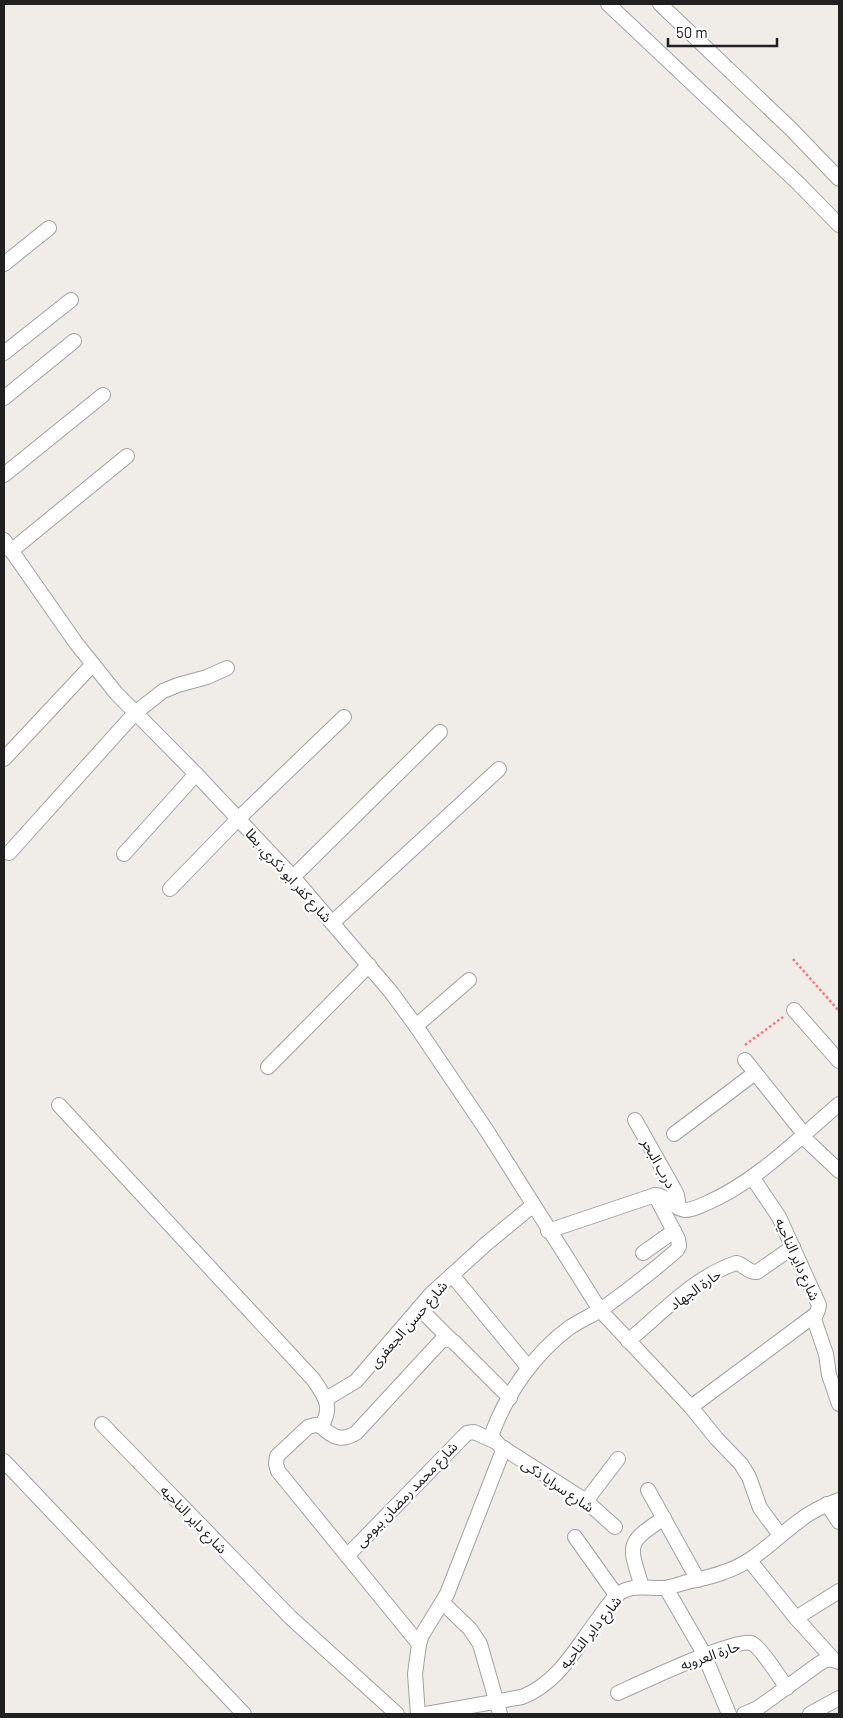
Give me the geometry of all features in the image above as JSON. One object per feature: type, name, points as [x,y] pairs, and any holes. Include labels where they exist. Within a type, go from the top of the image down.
[{"type":"street","points":[[608,4],[839,225]]},
{"type":"street","points":[[660,4],[791,129],[839,179]]},
{"type":"street","points":[[4,264],[49,228]]},
{"type":"street","points":[[4,353],[71,300]]},
{"type":"street","points":[[4,398],[74,341]]},
{"type":"street","points":[[4,475],[103,395]]},
{"type":"street","points":[[8,546],[127,456]]},
{"type":"street","name":"شارع كفر ابو ذكري, بطا","points":[[8,546],[76,643],[135,713],[196,774],[292,877],[391,992],[487,1131],[548,1231]]},
{"type":"street","points":[[4,759],[93,664]]},
{"type":"street","points":[[9,853],[135,713],[163,691],[207,677],[227,668]]},
{"type":"street","points":[[170,889],[238,819],[344,717]]},
{"type":"street","points":[[292,877],[440,732]]},
{"type":"street","points":[[332,923],[500,769]]},
{"type":"street","points":[[124,854],[196,774]]},
{"type":"street","points":[[268,1067],[369,965]]},
{"type":"street","points":[[416,1026],[469,980]]},
{"type":"street","points":[[794,1010],[839,1061]]},
{"type":"street","points":[[745,1060],[803,1135],[839,1171]]},
{"type":"street","points":[[674,1134],[755,1073]]},
{"type":"street","points":[[59,1104],[313,1380],[326,1399],[327,1413],[321,1426]]},
{"type":"street","points":[[780,1536],[760,1508],[749,1477],[741,1464],[716,1438],[691,1407],[600,1310],[548,1231],[655,1195],[662,1196],[684,1210],[722,1196],[752,1177],[839,1104]]},
{"type":"street","name":"درب البحر","points":[[635,1120],[677,1194],[679,1208]]},
{"type":"street","name":"شارع داير الناحيه","points":[[752,1177],[779,1217],[819,1304],[814,1319],[826,1354],[829,1375],[838,1399]]},
{"type":"street","points":[[418,1714],[415,1674],[419,1644],[422,1635],[443,1603],[499,1445],[492,1437],[493,1431],[528,1367],[550,1344],[567,1329],[600,1310],[677,1250],[679,1246],[678,1239],[655,1195]]},
{"type":"street","name":"شارع حسن الجعفرى","points":[[326,1399],[360,1377],[431,1294],[532,1206]]},
{"type":"street","points":[[643,1253],[674,1231]]},
{"type":"street","name":"حارة الجهاد","points":[[628,1341],[684,1293],[713,1274],[736,1263],[752,1272],[757,1272],[793,1247]]},
{"type":"street","points":[[452,1275],[528,1367]]},
{"type":"street","points":[[419,1308],[510,1398]]},
{"type":"street","points":[[691,1407],[816,1314]]},
{"type":"street","points":[[419,1644],[289,1486],[278,1471],[276,1464],[277,1456],[308,1427],[321,1426],[332,1436],[341,1439],[356,1433],[440,1341],[451,1340]]},
{"type":"street","name":"شارع داير الناحيه","points":[[102,1424],[290,1617],[397,1714]]},
{"type":"street","name":"شارع محمد رمضان بيومى","points":[[347,1556],[466,1433],[474,1432],[499,1445]]},
{"type":"street","name":"شارع سرايا ذكى","points":[[499,1445],[586,1500],[615,1527]]},
{"type":"street","points":[[586,1500],[618,1459]]},
{"type":"street","points":[[4,1462],[244,1714]]},
{"type":"street","points":[[648,1490],[698,1580]]},
{"type":"street","points":[[833,1502],[839,1522]]},
{"type":"street","name":"شارع داير الناحيه","points":[[426,1714],[498,1708],[544,1686],[560,1670],[617,1596],[630,1589],[642,1587],[666,1588],[725,1572],[750,1561],[808,1514],[833,1502]]},
{"type":"street","points":[[642,1587],[632,1553],[632,1546],[636,1539],[664,1518]]},
{"type":"street","points":[[575,1537],[617,1596]]},
{"type":"street","points":[[750,1561],[796,1618],[836,1661]]},
{"type":"street","points":[[666,1588],[704,1655],[729,1714]]},
{"type":"street","points":[[796,1618],[839,1591]]},
{"type":"street","points":[[443,1603],[470,1629],[480,1644],[498,1708]]},
{"type":"street","name":"حارة العروبه","points":[[618,1692],[704,1655],[745,1642],[760,1650],[787,1688]]},
{"type":"street","points":[[744,1714],[758,1708],[820,1662],[826,1660],[836,1661]]},
{"type":"street","points":[[810,1714],[839,1698]]},
{"type":"path","points":[[794,959],[839,1011]]},
{"type":"path","points":[[745,1060],[741,1052],[744,1047],[766,1028],[794,1010]]}]
